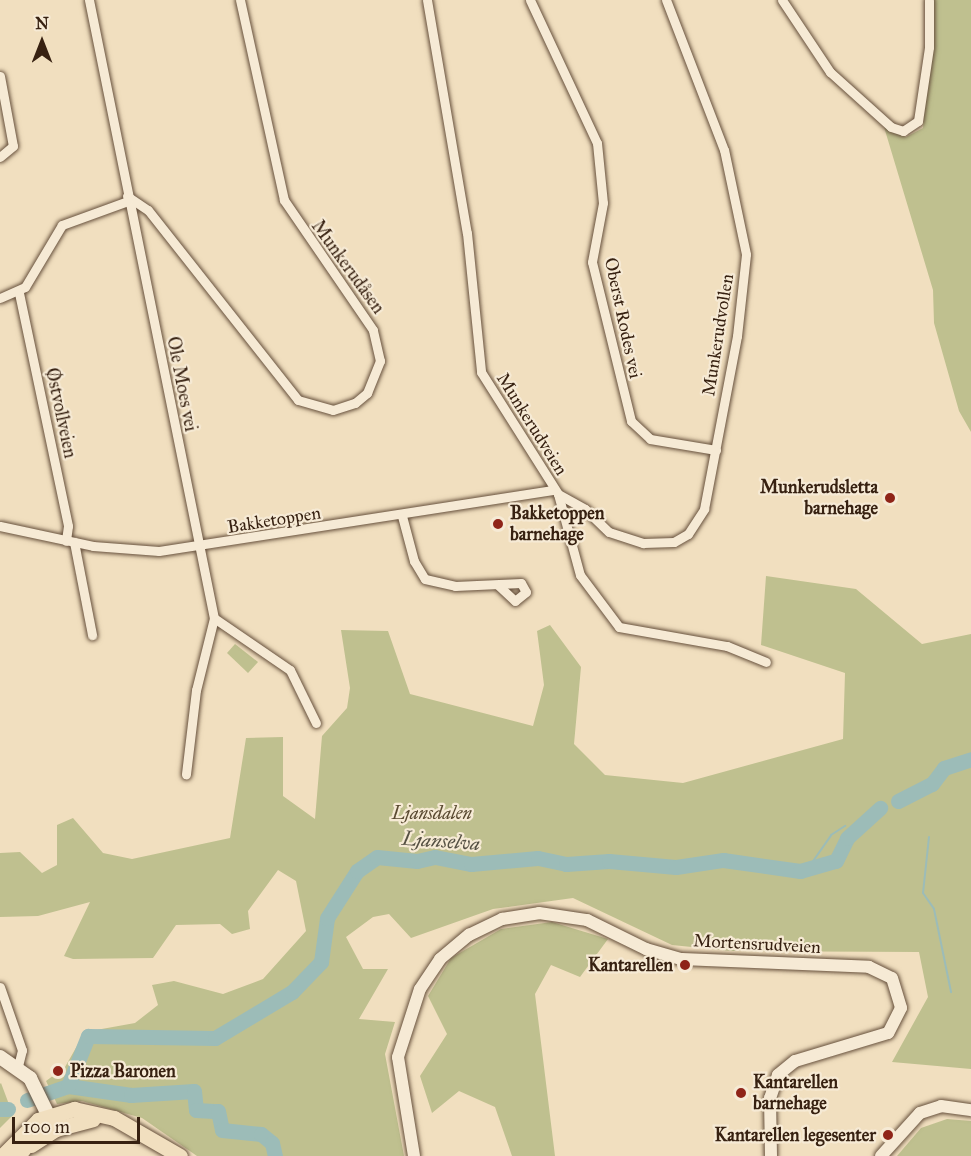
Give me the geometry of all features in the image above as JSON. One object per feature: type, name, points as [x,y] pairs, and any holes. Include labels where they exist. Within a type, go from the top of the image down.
[{"type":"main road","points":[[0,1057],[18,1066],[37,1090],[48,1114]]},
{"type":"main road","points":[[2,1156],[22,1131],[48,1114],[89,1110],[130,1127],[180,1156]]},
{"type":"main road","points":[[48,1114],[93,1119],[130,1127]]},
{"type":"main road","points":[[18,1155],[27,1138],[48,1114]]},
{"type":"main road","points":[[18,1155],[56,1129],[93,1119]]},
{"type":"street","name":"Ole Moes vei","points":[[89,0],[198,548],[214,618],[196,690],[186,774]]},
{"type":"street","name":"Munkerudåsen","points":[[128,198],[148,210],[291,394],[324,410],[348,407],[367,393],[380,361],[372,330],[284,200],[240,0]]},
{"type":"street","name":"Munkerudveien","points":[[427,0],[468,233],[481,372],[556,492],[580,575],[616,625],[727,646],[766,662]]},
{"type":"street","name":"Oberst Rodes vei","points":[[530,0],[597,143],[603,202],[592,262],[631,422],[650,439],[716,450]]},
{"type":"street","name":"Munkerudvollen","points":[[556,492],[585,509],[609,532],[643,543],[674,542],[688,534],[701,516],[716,450],[743,294],[745,243],[724,150],[666,0]]},
{"type":"street","points":[[782,0],[830,72],[899,130],[912,129],[918,121],[930,35],[929,0]]},
{"type":"street","points":[[0,76],[13,146],[0,158]]},
{"type":"street","points":[[0,298],[18,293],[62,225],[128,198]]},
{"type":"street","name":"Østvollveien","points":[[18,293],[92,636]]},
{"type":"street","name":"Bakketoppen","points":[[0,526],[70,541],[139,551],[198,548],[556,492]]},
{"type":"street","points":[[402,516],[414,561],[425,579],[455,586],[498,585]]},
{"type":"street","points":[[214,618],[290,670],[316,723]]},
{"type":"street","name":"Mortensrudveien","points":[[414,1156],[398,1057],[420,989],[440,958],[469,935],[502,919],[539,913],[587,920],[646,949],[694,961],[862,966],[888,974],[898,989],[901,1008],[888,1033],[795,1061],[778,1075],[770,1103],[771,1156]]},
{"type":"street","points":[[0,987],[22,1050],[18,1066]]},
{"type":"street","points":[[881,1156],[920,1113],[941,1106],[971,1110]]},
{"type":"green space","points":[[934,0],[971,0],[971,432],[959,411],[934,323],[933,290],[884,127],[906,137],[923,128]]},
{"type":"green space","name":"Ljansdalen","points":[[766,576],[856,589],[922,644],[971,634],[971,1069],[892,1062],[928,997],[919,952],[731,951],[672,945],[573,898],[493,909],[411,938],[389,914],[373,917],[346,937],[363,969],[388,969],[359,1019],[395,1022],[385,1054],[404,1156],[197,1156],[142,1118],[82,1101],[57,1104],[46,1081],[65,1067],[85,1032],[135,1023],[158,1005],[152,985],[174,981],[223,994],[263,979],[306,931],[296,881],[278,870],[248,911],[250,929],[232,934],[220,924],[176,925],[153,958],[73,959],[64,956],[90,902],[38,916],[0,917],[0,853],[20,852],[42,873],[57,865],[57,825],[73,818],[103,853],[132,859],[230,838],[246,738],[283,737],[283,796],[315,819],[322,736],[347,708],[350,688],[341,630],[388,631],[410,694],[533,726],[544,685],[537,631],[550,625],[581,667],[574,744],[605,775],[683,783],[843,739],[845,673],[761,645]]},
{"type":"green space","points":[[235,644],[258,662],[248,673],[227,653]]},
{"type":"green space","points":[[552,922],[608,939],[580,977],[551,965],[535,994],[555,1156],[512,1156],[495,1107],[459,1091],[432,1113],[420,1076],[447,1034],[428,996],[451,958],[501,929]]},
{"type":"green space","points":[[0,1084],[13,1115],[0,1128]]},
{"type":"green space","points":[[947,1119],[971,1121],[971,1156],[897,1156],[921,1128]]},
{"type":"waterway","name":"Ljanselva","points":[[898,801],[932,784],[944,768],[971,759]]},
{"type":"waterway","name":"Ljanselva","points":[[27,1100],[68,1086],[88,1036],[215,1038],[292,992],[321,962],[327,918],[357,871],[377,857],[417,861],[435,857],[471,864],[538,858],[566,864],[609,861],[676,867],[723,860],[800,871],[836,861],[847,838],[880,808]]},
{"type":"waterway","points":[[811,864],[831,835],[845,826]]},
{"type":"waterway","points":[[929,837],[923,893],[934,909],[951,992]]},
{"type":"waterway","points":[[68,1086],[131,1095],[194,1091],[196,1110],[218,1111],[222,1130],[261,1134],[272,1143],[275,1156]]},
{"type":"waterway","name":"Ljanselva","points":[[0,1109],[8,1109]]},
{"type":"place","name":"Munkerudsletta barnehage","points":[[890,498]]},
{"type":"place","name":"Bakketoppen barnehage","points":[[498,524]]},
{"type":"place","name":"Kantarellen","points":[[685,965]]},
{"type":"place","name":"Pizza Baronen","points":[[58,1071]]},
{"type":"place","name":"Kantarellen barnehage","points":[[741,1093]]},
{"type":"place","name":"Kantarellen legesenter","points":[[888,1135]]}]
